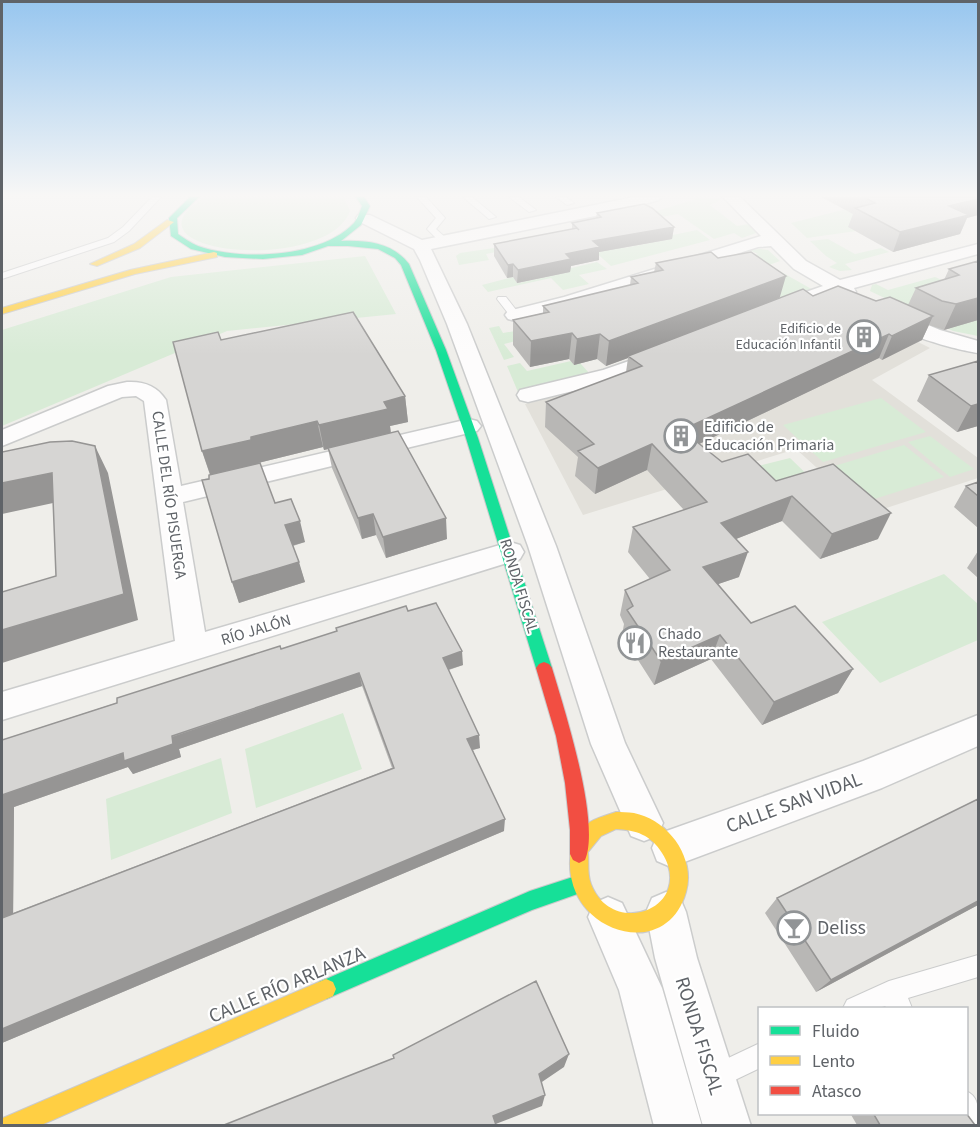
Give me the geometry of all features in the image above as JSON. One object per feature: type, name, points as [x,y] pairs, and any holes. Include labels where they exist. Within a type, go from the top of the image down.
[{"type":"street","points":[[78,270],[128,250]]},
{"type":"street","points":[[196,250],[214,255],[242,257],[272,256],[301,250]]},
{"type":"street","name":"RONDA FISCAL","points":[[383,250],[402,259],[445,326],[542,546],[608,744],[644,824],[659,834],[672,848]]},
{"type":"street","name":"RONDA FISCAL","points":[[422,250],[429,260],[469,426],[510,552],[567,748],[576,804],[579,849],[576,866],[579,884]]},
{"type":"street","points":[[515,315],[571,301],[732,250]]},
{"type":"street","points":[[785,250],[800,265],[922,332],[952,342],[978,347]]},
{"type":"street","points":[[756,318],[837,287],[976,250]]},
{"type":"street","points":[[2,311],[117,276],[175,261],[214,255]]},
{"type":"street","points":[[528,395],[610,375],[678,350]]},
{"type":"street","name":"CALLE DEL RÍO PISUERGA","points":[[2,439],[116,391],[135,388],[149,392],[155,400],[192,650]]},
{"type":"street","points":[[169,497],[469,426]]},
{"type":"street","name":"RÍO JALÓN","points":[[2,706],[510,552]]},
{"type":"street","name":"CALLE SAN VIDAL","points":[[672,848],[916,758],[978,730]]},
{"type":"street","points":[[579,849],[586,835],[597,825],[620,819],[644,824]]},
{"type":"street","points":[[579,884],[595,908],[608,917],[633,924],[645,923],[666,912],[676,898],[680,882],[678,865],[672,848]]},
{"type":"street","name":"CALLE RÍO ARLANZA","points":[[11,1125],[530,901],[579,884]]},
{"type":"street","name":"RONDA FISCAL","points":[[666,912],[676,958],[711,1079],[727,1125]]},
{"type":"street","points":[[608,917],[640,987],[678,1125]]},
{"type":"lane","points":[[2,276],[82,250]]},
{"type":"lane","points":[[502,299],[515,315]]},
{"type":"lane","points":[[860,1007],[895,1000],[978,966]]},
{"type":"lane","points":[[711,1079],[758,1056]]},
{"type":"lane","points":[[968,1106],[978,1121]]},
{"type":"shaded area","points":[[829,297],[930,348],[872,380],[978,458],[978,478],[868,514],[796,449],[583,515],[525,404],[660,369]]},
{"type":"green space","points":[[508,250],[486,254],[489,260],[459,265],[456,256],[460,253]]},
{"type":"green space","points":[[593,250],[595,250],[673,250],[611,266]]},
{"type":"green space","points":[[749,250],[768,250],[780,261],[769,265],[815,291],[786,301],[745,273],[704,272],[758,254]]},
{"type":"green space","points":[[819,250],[847,250],[855,254],[874,250],[889,252],[845,264],[852,270],[840,271],[829,267],[837,263]]},
{"type":"green space","points":[[365,256],[396,314],[227,331],[2,426],[2,330],[171,277]]},
{"type":"green space","points":[[597,262],[607,269],[579,275],[589,284],[563,290],[551,278],[488,292],[482,285],[513,277],[518,283],[569,272],[567,269]]},
{"type":"green space","points":[[935,277],[953,285],[969,321],[978,320],[978,336],[953,331],[870,291],[872,285],[876,284],[888,290]]},
{"type":"green space","points":[[499,326],[503,333],[533,328],[539,335],[504,344],[514,357],[504,360],[489,328]]},
{"type":"green space","points":[[571,361],[575,365],[580,363],[590,374],[518,392],[507,366],[520,363],[527,371]]},
{"type":"green space","points":[[881,398],[926,432],[823,462],[783,425]]},
{"type":"green space","points":[[930,436],[974,469],[950,477],[908,442]]},
{"type":"green space","points":[[904,445],[944,477],[868,501],[831,467]]},
{"type":"green space","points":[[790,458],[822,489],[767,506],[734,472]]},
{"type":"green space","points":[[944,574],[978,604],[978,640],[880,683],[822,622]]},
{"type":"green space","points":[[343,713],[362,769],[256,808],[245,749]]},
{"type":"green space","points":[[221,758],[232,813],[111,860],[106,799]]},
{"type":"building","points":[[498,250],[587,250],[566,254],[571,259],[518,270],[513,264],[508,265]]},
{"type":"building","points":[[711,252],[718,258],[751,252],[786,276],[609,341],[600,334],[577,339],[572,333],[531,341],[513,320],[549,312],[543,306],[638,283],[631,277],[663,270],[656,263]]},
{"type":"building","points":[[978,261],[978,298],[956,304],[942,301],[916,288],[959,275],[949,269]]},
{"type":"building","points":[[838,286],[876,301],[890,297],[933,316],[892,336],[889,334],[682,430],[722,462],[748,454],[776,481],[833,464],[891,513],[832,534],[792,496],[721,523],[748,552],[703,567],[751,623],[795,606],[853,669],[774,702],[720,635],[661,661],[627,610],[633,606],[625,590],[670,570],[633,527],[707,502],[652,444],[598,468],[578,451],[594,444],[546,402],[642,366],[628,356],[803,289],[813,296]]},
{"type":"building","points":[[353,312],[405,396],[384,402],[388,409],[319,425],[317,421],[202,451],[173,342],[218,332],[221,340]]},
{"type":"building","points":[[978,361],[978,404],[971,406],[929,375]]},
{"type":"building","points":[[398,431],[446,518],[383,537],[373,514],[358,518],[328,448]]},
{"type":"building","points":[[72,441],[95,446],[124,594],[2,630],[2,592],[56,576],[52,473],[2,483],[2,452],[50,442]]},
{"type":"building","points":[[260,463],[275,503],[291,499],[300,521],[285,525],[299,562],[232,582],[202,480],[209,479],[209,475]]},
{"type":"building","points":[[978,482],[978,496],[966,486]]},
{"type":"building","points":[[436,603],[462,651],[443,658],[479,735],[467,739],[505,819],[2,1029],[2,918],[394,768],[359,673],[172,736],[173,744],[124,761],[123,753],[2,795],[2,740],[117,703],[117,698],[280,646],[281,649],[337,631],[336,628],[406,606],[408,611]]},
{"type":"building","points":[[978,799],[978,901],[831,980],[777,898]]},
{"type":"building","points":[[536,981],[569,1054],[539,1074],[545,1095],[493,1116],[496,1125],[224,1125],[394,1058],[393,1055]]},
{"type":"building","points":[[874,1115],[968,1115],[975,1125],[880,1125]]},
{"type":"traffic: fast","points":[[204,250],[225,255],[263,257],[309,250]]},
{"type":"traffic: fast","points":[[386,250],[398,256],[405,264],[441,350],[472,438],[544,668]]},
{"type":"traffic: fast","points":[[326,989],[530,901],[579,884]]},
{"type":"traffic: slow","points":[[94,264],[128,250]]},
{"type":"traffic: slow","points":[[2,311],[133,272],[214,255]]},
{"type":"traffic: slow","points":[[579,849],[597,828],[616,821],[634,821],[651,828],[665,840],[675,856],[679,873],[677,892],[667,909],[652,920],[634,923],[620,921],[598,910],[590,901],[580,880],[579,854]]},
{"type":"traffic: slow","points":[[11,1126],[326,989]]},
{"type":"traffic: jam","points":[[544,668],[564,736],[574,783],[579,854]]},
{"type":"place","name":"Edificio de Educación Infantil","points":[[864,337]]},
{"type":"place","name":"Edificio de Educación Primaria","points":[[681,436]]},
{"type":"place","name":"Chado Restaurante","points":[[635,643]]},
{"type":"place","name":"Deliss","points":[[794,928]]}]
